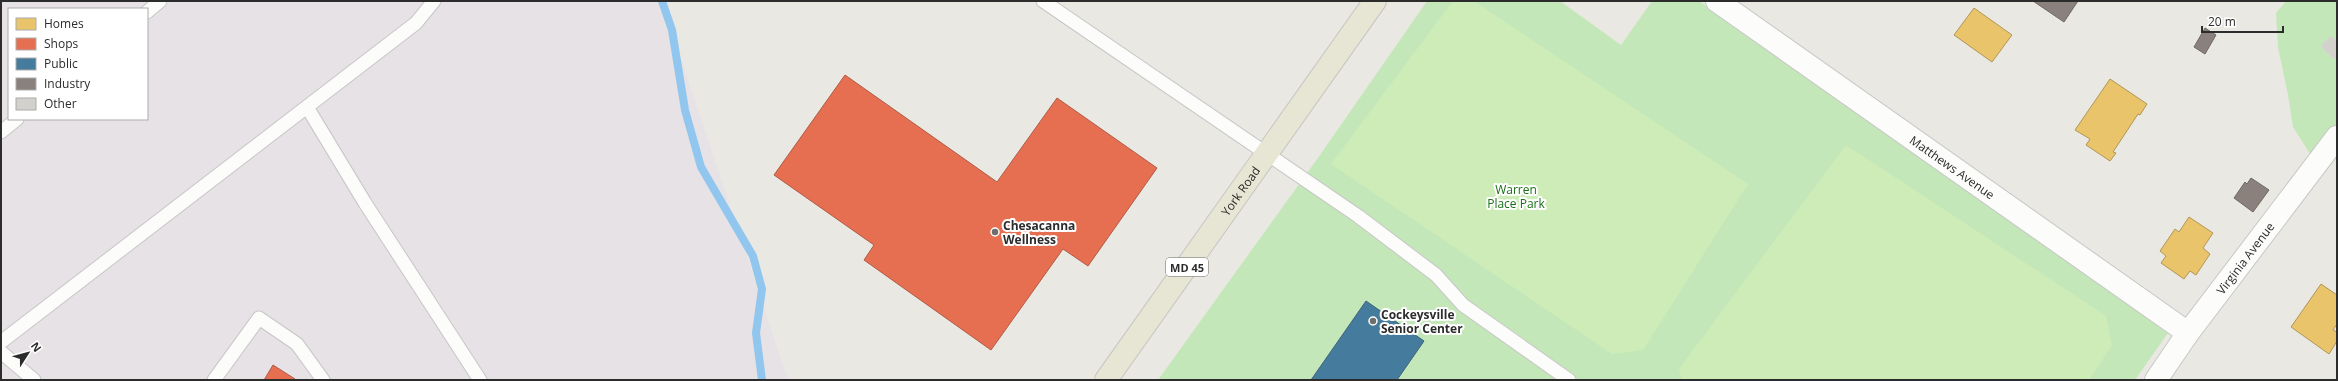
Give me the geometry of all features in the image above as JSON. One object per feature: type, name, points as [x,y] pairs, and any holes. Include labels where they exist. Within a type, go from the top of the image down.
[{"type":"main road","name":"York Road","points":[[1106,380],[1375,1]]},
{"type":"street","name":"Matthews Avenue","points":[[1718,1],[2188,333]]},
{"type":"street","name":"Virginia Avenue","points":[[2156,380],[2188,333],[2337,137]]},
{"type":"lane","points":[[148,11],[160,1]]},
{"type":"lane","points":[[1,342],[416,23],[434,1]]},
{"type":"lane","points":[[1043,1],[1358,216],[1436,275],[1463,305],[1569,380]]},
{"type":"lane","points":[[307,107],[366,203],[480,380]]},
{"type":"lane","points":[[1,132],[16,120]]},
{"type":"lane","points":[[214,380],[259,318],[296,344],[323,380]]},
{"type":"lane","points":[[1,352],[34,380]]},
{"type":"shaded area","points":[[1,1],[662,1],[788,380],[1,380]]},
{"type":"green space","name":"Warren Place Park","points":[[1427,1],[1560,1],[1621,45],[1652,1],[1699,1],[2168,333],[2135,380],[1158,380],[1320,155]]},
{"type":"green space","points":[[1453,1],[1474,1],[1748,184],[1643,350],[1612,354],[1331,164]]},
{"type":"green space","points":[[2286,1],[2335,1],[2337,4],[2337,151],[2312,157],[2293,127],[2278,47],[2276,13]]},
{"type":"green space","points":[[1846,145],[2106,316],[2112,345],[2089,380],[1682,380],[1679,369]]},
{"type":"building: Homes","points":[[1974,8],[2012,35],[1992,62],[1954,35]]},
{"type":"building: Homes","points":[[2110,79],[2147,104],[2140,115],[2138,114],[2113,152],[2116,153],[2110,161],[2086,145],[2090,139],[2075,130]]},
{"type":"building: Homes","points":[[2189,217],[2213,233],[2203,248],[2210,254],[2196,275],[2190,271],[2184,279],[2161,263],[2166,256],[2160,251],[2175,229],[2179,232]]},
{"type":"building: Homes","points":[[2321,284],[2337,295],[2337,324],[2333,330],[2337,332],[2337,341],[2329,354],[2291,327]]},
{"type":"building: Shops","points":[[845,75],[997,182],[1057,98],[1157,168],[1088,266],[1063,249],[991,350],[864,260],[874,245],[774,175]]},
{"type":"building: Shops","points":[[273,365],[295,379],[264,380]]},
{"type":"building: Public","name":"Cockeysville Senior Center","points":[[1366,301],[1424,341],[1397,380],[1311,380]]},
{"type":"building: Industry","points":[[2033,1],[2078,1],[2064,22]]},
{"type":"building: Industry","points":[[2205,28],[2216,35],[2205,54],[2194,47]]},
{"type":"building: Industry","points":[[2251,178],[2269,190],[2253,212],[2234,198],[2245,182],[2247,184]]},
{"type":"building: Other","points":[[2331,36],[2337,43],[2337,56],[2334,59],[2321,46]]},
{"type":"waterway","points":[[662,1],[672,30],[685,110],[701,167],[753,256],[762,289],[756,333],[762,380]]},
{"type":"place","name":"Chesacanna Wellness","points":[[995,232]]},
{"type":"place","name":"Cockeysville Senior Center","points":[[1373,321]]}]
